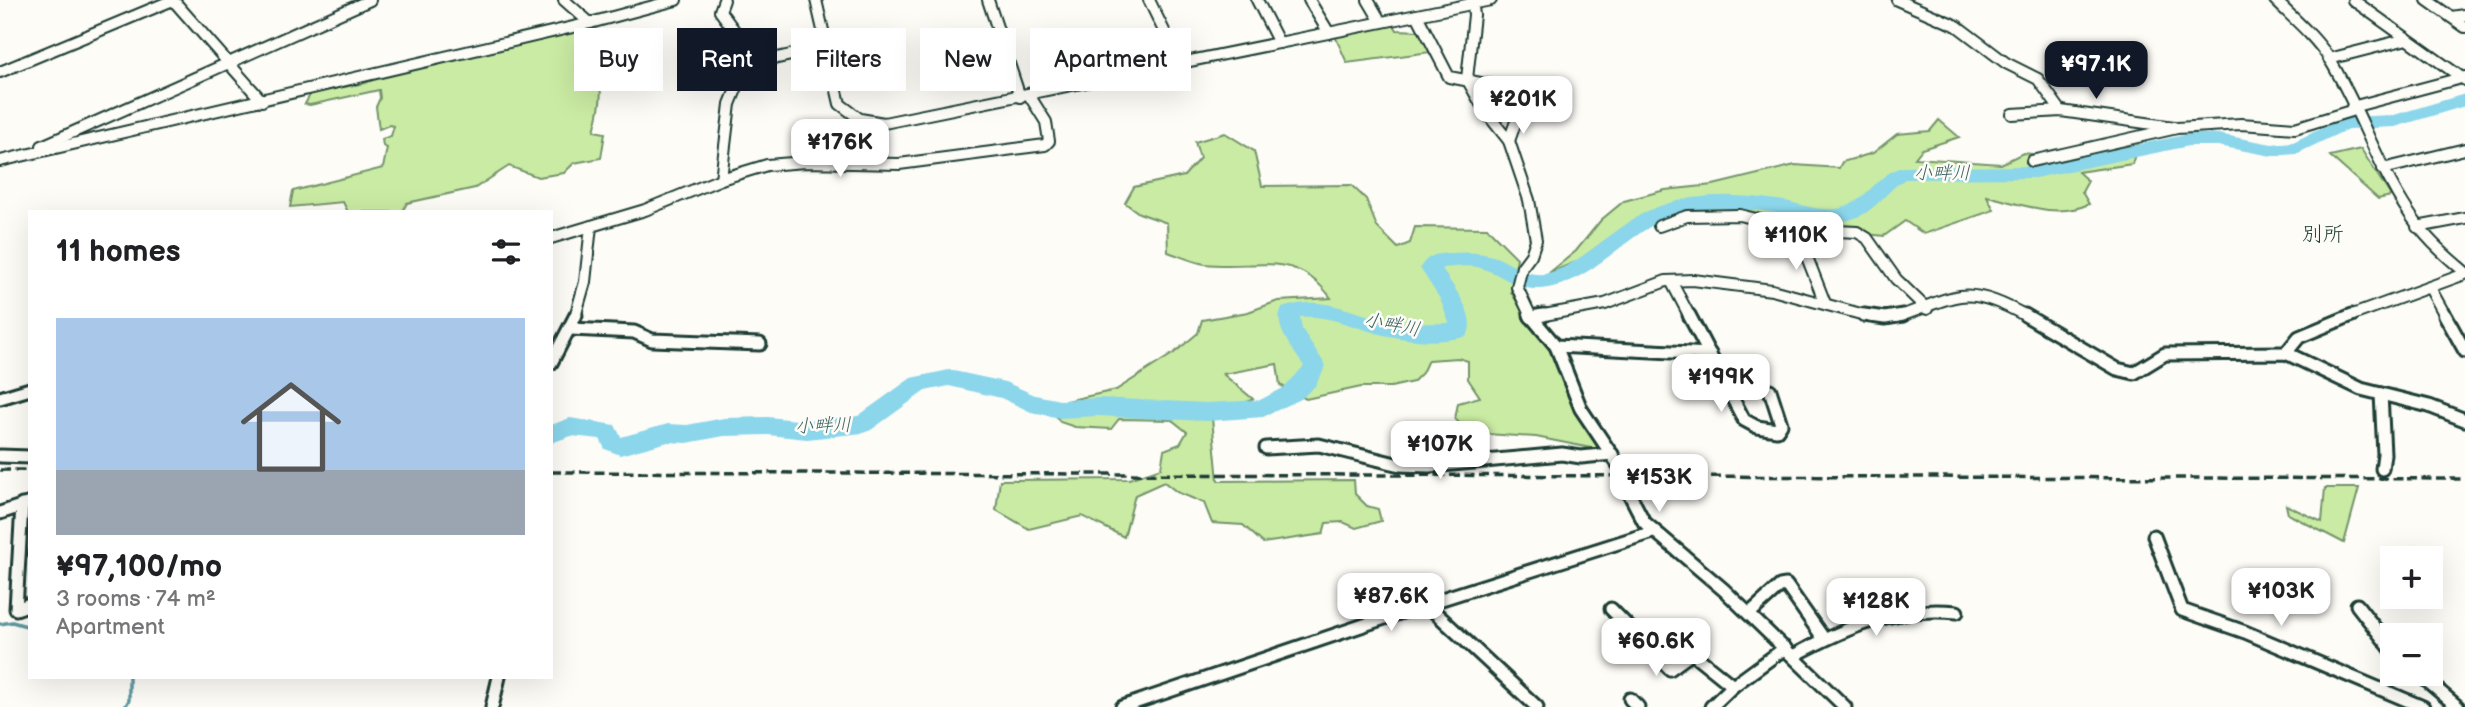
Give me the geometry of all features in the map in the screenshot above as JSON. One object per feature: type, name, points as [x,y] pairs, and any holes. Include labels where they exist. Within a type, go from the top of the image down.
[{"type":"street","points":[[0,72],[173,0],[262,101]]},
{"type":"street","points":[[17,157],[370,0]]},
{"type":"street","points":[[564,0],[590,23]]},
{"type":"street","points":[[0,161],[590,23],[676,0]]},
{"type":"street","points":[[724,0],[720,11],[732,28]]},
{"type":"street","points":[[817,0],[823,28]]},
{"type":"street","points":[[553,237],[645,210],[746,170],[784,162],[899,164],[1039,147],[1049,141],[1046,122],[1024,96],[988,0]]},
{"type":"street","points":[[1149,0],[1163,28]]},
{"type":"street","points":[[1256,0],[1279,43]]},
{"type":"street","points":[[1309,0],[1329,33]]},
{"type":"street","points":[[1368,0],[1381,22]]},
{"type":"street","points":[[1191,62],[1491,0]]},
{"type":"street","points":[[1897,0],[1956,26],[2006,63],[2038,79],[2061,111]]},
{"type":"street","points":[[2275,0],[2329,59],[2383,169],[2417,227],[2429,243],[2465,273],[2430,289],[2321,326],[2299,337],[2286,353]]},
{"type":"street","points":[[2353,0],[2464,78]]},
{"type":"street","points":[[2427,0],[2465,27]]},
{"type":"street","points":[[1473,2],[1467,79],[1485,111],[1509,141],[1529,200],[1536,240],[1519,280],[1521,300],[1531,317],[1556,346],[1581,409],[1622,470],[1636,509],[1653,532],[1724,590],[1742,613],[1789,652],[1845,707]]},
{"type":"street","points":[[1417,15],[1449,77],[1507,88],[1527,113],[1515,124],[1509,141]]},
{"type":"street","points":[[2451,17],[2465,15]]},
{"type":"street","points":[[2329,59],[2407,39]]},
{"type":"street","points":[[2032,161],[2177,128],[2242,124],[2295,128],[2464,78]]},
{"type":"street","points":[[721,179],[730,104],[735,91]]},
{"type":"street","points":[[837,91],[840,104],[847,113],[867,122],[902,121],[1048,91]]},
{"type":"street","points":[[2012,114],[2061,111],[2177,128]]},
{"type":"street","points":[[2383,169],[2465,149]]},
{"type":"street","points":[[1658,226],[1687,216],[1740,215],[1796,229],[1857,232],[1867,238],[1896,279],[1927,309]]},
{"type":"street","points":[[2417,227],[2465,218]]},
{"type":"street","points":[[553,360],[571,330],[585,295],[590,264],[591,226]]},
{"type":"street","points":[[1796,229],[1825,303]]},
{"type":"street","points":[[1531,317],[1605,304],[1671,281],[1690,279],[1825,303],[1871,317],[1890,318],[1927,309],[1960,296],[1987,299],[2010,307],[2117,369],[2134,373],[2165,354],[2286,353],[2348,384],[2429,406],[2465,420]]},
{"type":"street","points":[[1671,281],[1744,420],[1757,427],[1777,430],[1781,424],[1770,390]]},
{"type":"street","points":[[2430,289],[2465,351]]},
{"type":"street","points":[[571,330],[634,332],[652,340],[760,344]]},
{"type":"street","points":[[1556,346],[1589,345],[1681,355],[1710,354]]},
{"type":"street","points":[[0,398],[28,390]]},
{"type":"street","points":[[2381,394],[2384,454],[2382,469]]},
{"type":"street","points":[[1266,449],[1319,444],[1400,465],[1430,466],[1550,455],[1581,457],[1612,454]]},
{"type":"street","points":[[0,456],[28,457]]},
{"type":"street","points":[[0,513],[26,504],[16,609],[28,605]]},
{"type":"street","points":[[1122,707],[1426,604],[1653,532]]},
{"type":"street","points":[[2154,536],[2182,610],[2245,632],[2423,707]]},
{"type":"street","points":[[1742,613],[1780,586],[1786,585],[1824,639]]},
{"type":"street","points":[[1426,604],[1537,707]]},
{"type":"street","points":[[2357,605],[2380,637]]},
{"type":"street","points":[[1611,609],[1670,669],[1692,653],[1733,686]]},
{"type":"street","points":[[1711,707],[1733,686],[1789,652],[1887,617],[1919,610],[1957,612]]},
{"type":"street","points":[[492,707],[499,679]]},
{"type":"street","points":[[2433,686],[2458,707]]},
{"type":"green space","points":[[1394,25],[1397,30],[1421,31],[1431,52],[1347,63],[1335,36]]},
{"type":"green space","points":[[574,32],[574,91],[601,91],[594,131],[605,133],[601,158],[574,163],[564,173],[538,177],[509,166],[475,188],[407,203],[403,210],[347,210],[343,202],[290,207],[293,191],[383,168],[387,148],[383,146],[382,139],[391,136],[394,126],[379,129],[376,107],[380,98],[379,90],[305,104],[311,93],[365,83],[387,74]]},
{"type":"green space","points":[[1939,120],[1959,137],[1922,149],[1915,158],[2001,164],[2023,153],[2070,158],[2138,145],[2132,164],[2078,172],[2088,181],[2082,192],[2089,204],[2077,208],[2038,209],[1987,196],[1994,210],[1924,234],[1905,221],[1884,236],[1796,226],[1740,210],[1681,212],[1608,239],[1578,261],[1549,273],[1576,251],[1601,220],[1624,201],[1665,190],[1713,185],[1795,165],[1839,168],[1842,162],[1873,153],[1897,134],[1930,131]]},
{"type":"green space","points":[[1225,133],[1254,151],[1262,186],[1351,185],[1366,199],[1377,227],[1398,248],[1410,243],[1415,227],[1487,228],[1517,258],[1511,292],[1527,319],[1554,349],[1577,411],[1601,450],[1536,437],[1470,433],[1455,419],[1458,403],[1480,397],[1468,379],[1468,361],[1458,358],[1428,360],[1422,373],[1413,382],[1391,387],[1361,387],[1306,399],[1280,385],[1277,364],[1223,374],[1253,399],[1212,418],[1218,481],[1354,480],[1355,494],[1367,506],[1378,509],[1381,521],[1356,528],[1343,522],[1326,523],[1323,534],[1263,543],[1243,525],[1212,523],[1204,503],[1177,492],[1164,482],[1135,495],[1124,537],[1082,516],[1029,529],[996,510],[1000,480],[1129,479],[1161,468],[1164,450],[1180,444],[1187,432],[1172,420],[1119,419],[1111,429],[1075,427],[1060,422],[1055,414],[1062,402],[1116,390],[1174,353],[1198,333],[1202,320],[1248,312],[1278,301],[1331,298],[1317,282],[1303,272],[1289,267],[1274,264],[1205,264],[1168,252],[1167,223],[1139,213],[1125,203],[1134,187],[1184,176],[1200,158],[1195,142]]},
{"type":"green space","points":[[2361,149],[2391,196],[2378,199],[2330,156]]},
{"type":"green space","points":[[2325,488],[2359,488],[2344,543],[2288,514],[2286,505],[2322,522]]},
{"type":"waterway","name":"小畔川","points":[[553,433],[570,427],[607,431],[613,443],[620,446],[668,433],[687,434],[724,427],[768,426],[807,430],[863,424],[919,384],[949,378],[1005,391],[1031,403],[1060,409],[1098,407],[1207,412],[1263,408],[1293,393],[1307,380],[1315,366],[1292,330],[1289,313],[1323,310],[1399,330],[1460,330],[1453,305],[1430,268],[1437,261],[1480,260],[1523,279],[1539,282],[1553,280],[1568,273],[1648,219],[1663,212],[1692,205],[1739,203],[1839,216],[1855,211],[1902,173],[2035,172],[2189,140],[2218,140],[2272,150],[2296,148],[2345,123],[2395,121],[2465,100]]},
{"type":"waterway","points":[[0,624],[12,622],[28,626]]},
{"type":"waterway","name":"小畔川","points":[[125,707],[129,700],[129,679]]},
{"type":"railway","points":[[0,470],[28,470]]},
{"type":"railway","points":[[553,472],[2465,479]]},
{"type":"district","name":"別所","points":[[2323,234]]}]
